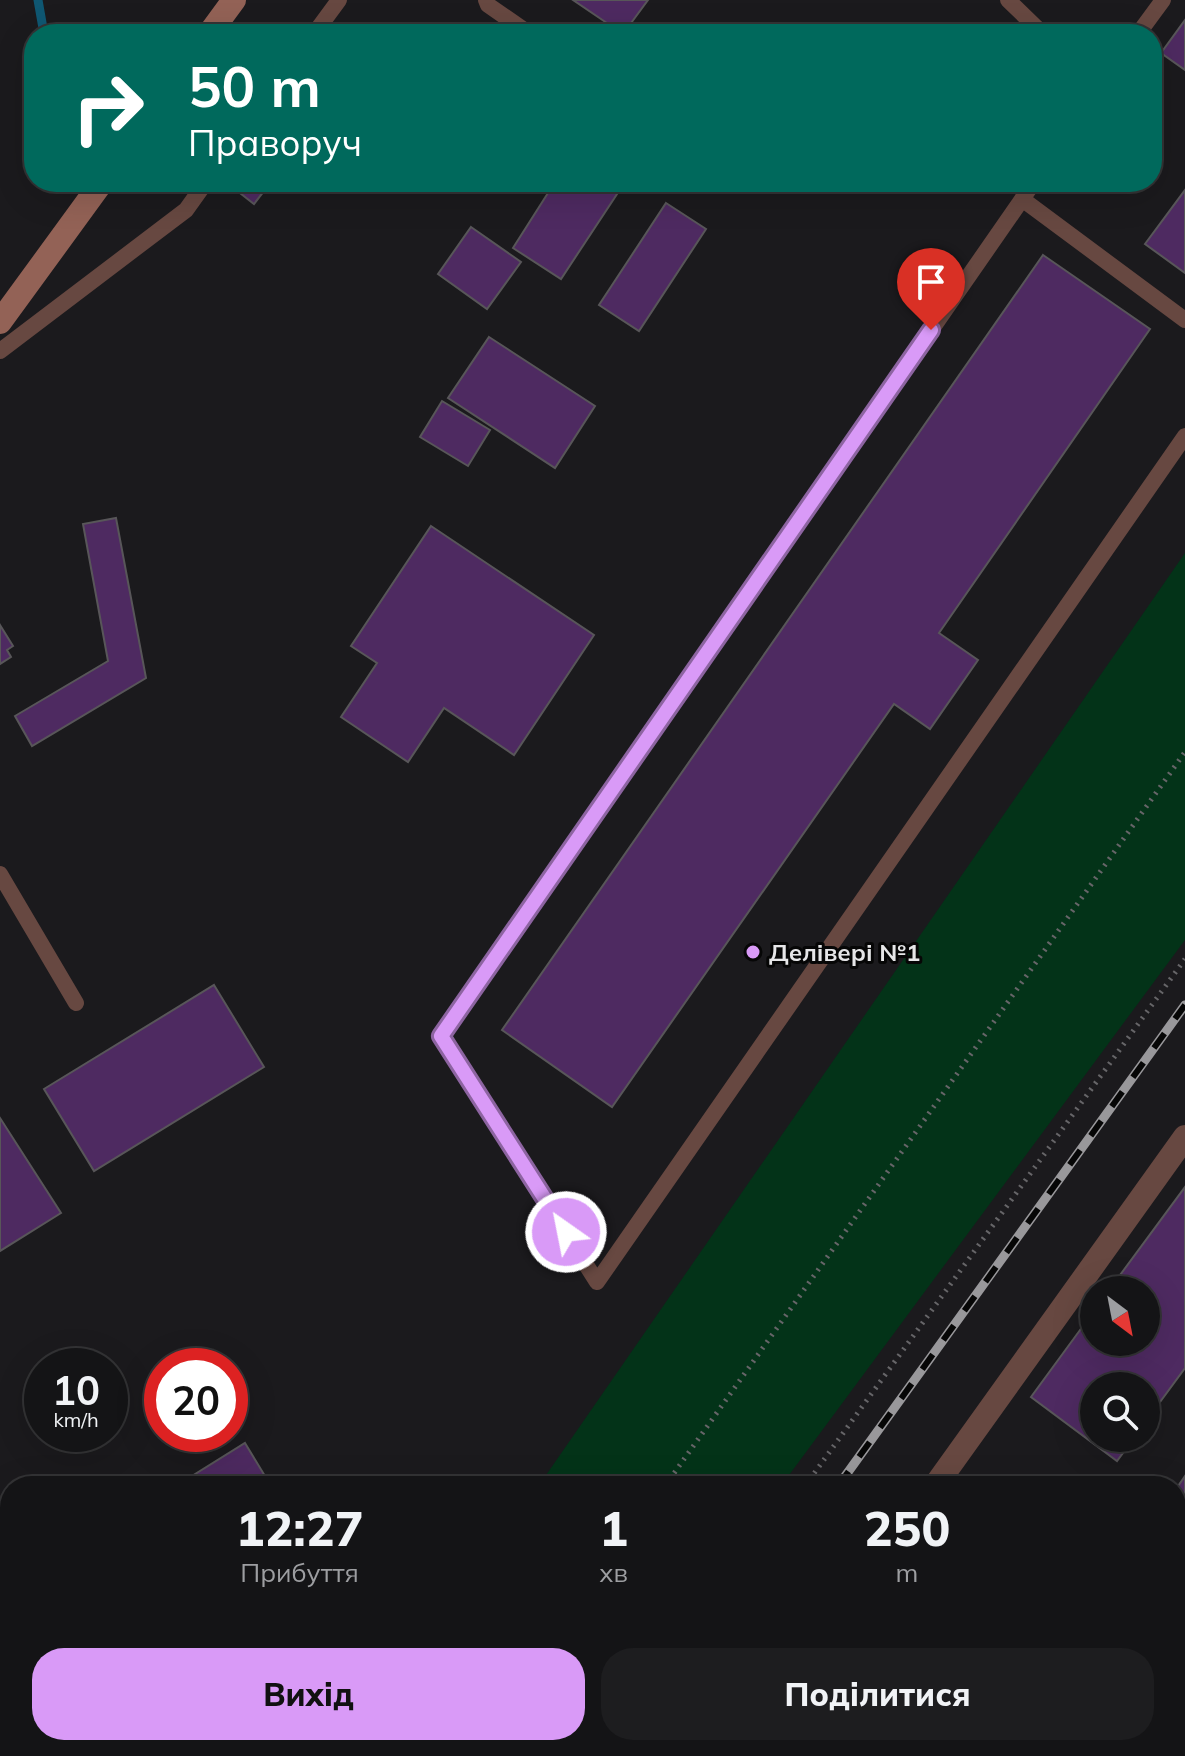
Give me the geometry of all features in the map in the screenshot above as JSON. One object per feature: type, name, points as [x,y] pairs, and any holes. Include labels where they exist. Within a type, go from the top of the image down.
[{"type":"main road","points":[[216,24],[234,0]]},
{"type":"main road","points":[[0,322],[95,192]]},
{"type":"street","points":[[942,1476],[1185,1137]]},
{"type":"lane","points":[[321,24],[339,0]]},
{"type":"lane","points":[[486,0],[488,5],[516,24]]},
{"type":"lane","points":[[1008,0],[1033,24]]},
{"type":"lane","points":[[1145,24],[1163,0]]},
{"type":"lane","points":[[0,351],[186,210],[199,192]]},
{"type":"lane","points":[[1027,192],[441,1036],[597,1282],[1185,436]]},
{"type":"lane","points":[[1022,199],[1185,320]]},
{"type":"lane","points":[[0,874],[76,1003]]},
{"type":"path","points":[[672,1476],[1185,752]]},
{"type":"path","points":[[812,1476],[1185,959]]},
{"type":"green space","points":[[1185,553],[1185,940],[788,1476],[545,1476]]},
{"type":"building","points":[[573,0],[648,0],[630,24],[608,24]]},
{"type":"building","points":[[1185,20],[1185,70],[1162,52]]},
{"type":"building","points":[[1185,190],[1185,273],[1145,244]]},
{"type":"building","points":[[239,192],[263,192],[254,204]]},
{"type":"building","points":[[549,192],[618,192],[561,279],[513,248]]},
{"type":"building","points":[[666,203],[706,229],[639,331],[599,305]]},
{"type":"building","points":[[471,227],[521,262],[487,309],[438,274]]},
{"type":"building","points":[[1043,255],[1150,329],[939,633],[978,660],[930,729],[894,704],[612,1107],[502,1030]]},
{"type":"building","points":[[489,337],[595,406],[555,468],[448,398]]},
{"type":"building","points":[[442,401],[490,430],[468,466],[420,437]]},
{"type":"building","points":[[116,518],[146,678],[32,746],[15,716],[108,661],[83,524]]},
{"type":"building","points":[[431,526],[594,635],[514,755],[444,708],[408,762],[341,717],[377,663],[351,646]]},
{"type":"building","points":[[0,625],[13,646],[7,650],[11,657],[0,664]]},
{"type":"building","points":[[214,985],[264,1067],[94,1171],[44,1089]]},
{"type":"building","points":[[0,1118],[61,1213],[0,1251]]},
{"type":"building","points":[[1185,1187],[1185,1368],[1160,1402],[1160,1372],[1080,1372],[1080,1433],[1031,1397],[1080,1330],[1080,1356],[1160,1356],[1160,1276],[1119,1276]]},
{"type":"building","points":[[248,1448],[265,1476],[192,1476],[231,1452],[248,1452]]},
{"type":"building","points":[[1105,1452],[1124,1452],[1117,1461]]},
{"type":"waterway","points":[[38,0],[42,24]]},
{"type":"railway","points":[[845,1476],[1185,1005]]},
{"type":"place","name":"Делівері №1","points":[[753,952]]},
{"type":"route","points":[[566,1232],[441,1036],[931,330]]}]
